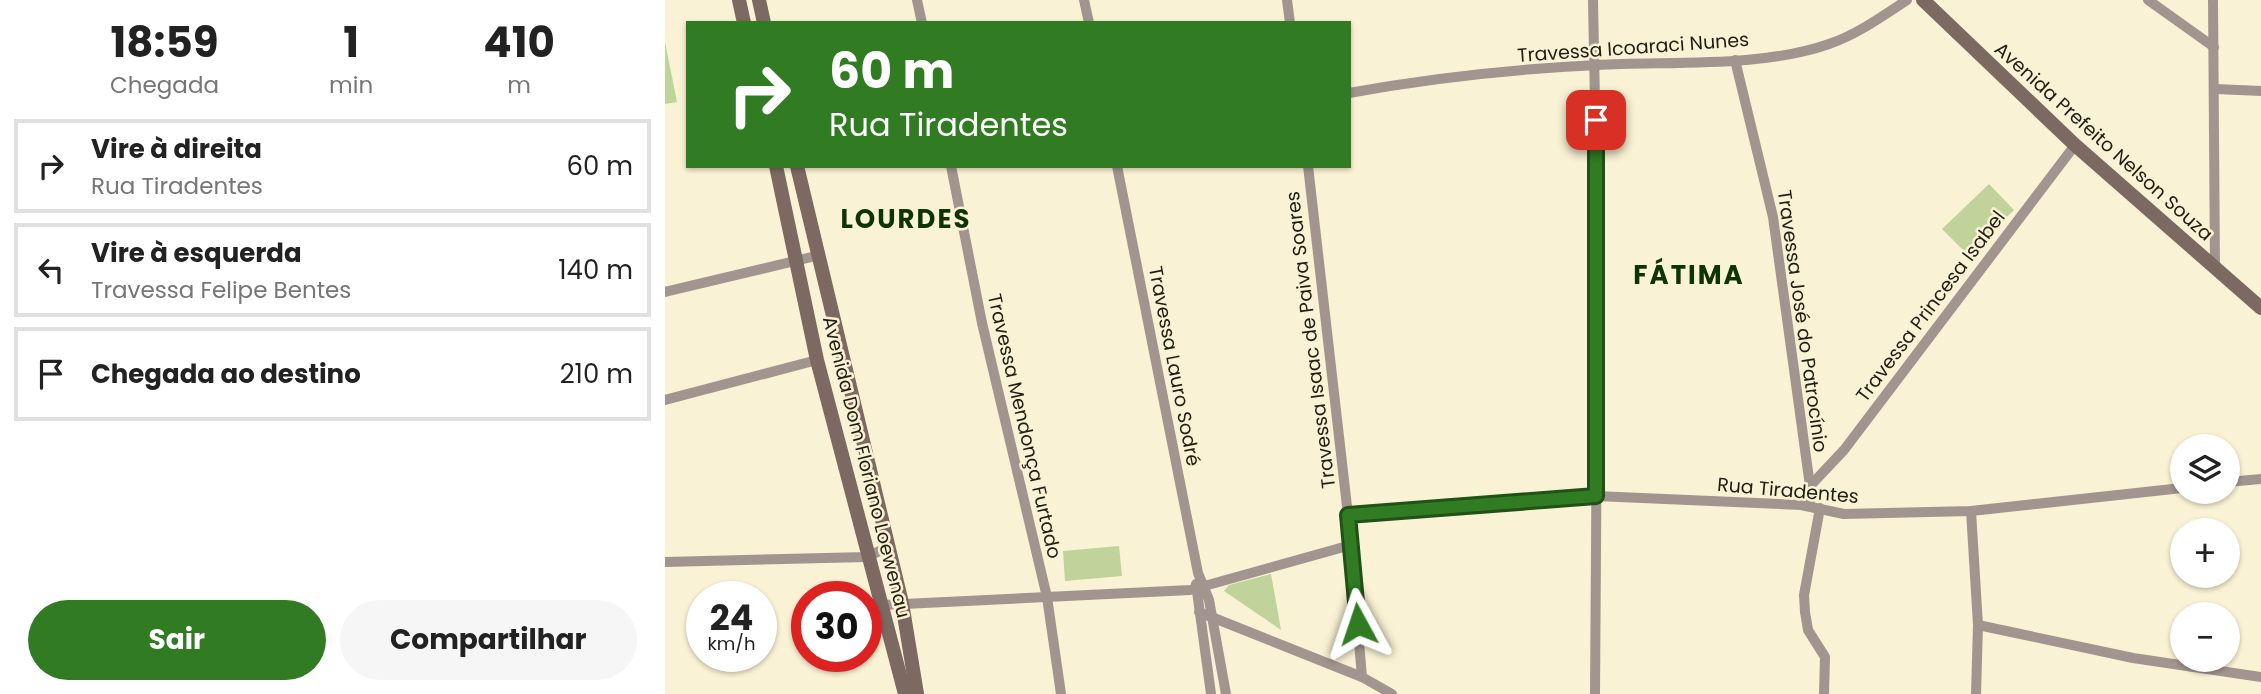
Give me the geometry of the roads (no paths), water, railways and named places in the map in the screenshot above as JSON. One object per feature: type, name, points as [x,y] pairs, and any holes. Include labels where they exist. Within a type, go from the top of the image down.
[{"type":"street","points":[[739,0],[744,21]]},
{"type":"street","points":[[758,0],[763,21]]},
{"type":"street","points":[[917,0],[922,21]]},
{"type":"street","points":[[1084,0],[1089,21]]},
{"type":"street","points":[[1287,0],[1290,21]]},
{"type":"street","points":[[1593,0],[1595,694]]},
{"type":"street","name":"Travessa Icoaraci Nunes","points":[[1351,93],[1595,65],[1735,60],[1813,49],[1830,44],[1907,0]]},
{"type":"street","name":"Avenida Prefeito Nelson Souza","points":[[1923,0],[2075,145],[2141,200],[2261,308]]},
{"type":"street","points":[[2148,0],[2214,47]]},
{"type":"street","points":[[2213,0],[2216,89],[2215,269]]},
{"type":"street","name":"Travessa José do Patrocínio","points":[[1735,60],[1773,217],[1815,507],[1804,596],[1808,630],[1825,657],[1824,694]]},
{"type":"street","points":[[2216,89],[2261,91]]},
{"type":"street","name":"Travessa Princesa Isabel","points":[[1810,486],[1844,450],[2075,145]]},
{"type":"street","name":"Avenida Dom Floriano Loewenau","points":[[776,168],[817,360],[905,694]]},
{"type":"street","name":"Avenida Dom Floriano Loewenau","points":[[798,168],[902,603],[918,694]]},
{"type":"street","name":"Travessa Mendonça Furtado","points":[[951,168],[982,323],[1047,597],[1061,694]]},
{"type":"street","name":"Travessa Lauro Sodré","points":[[1117,168],[1198,573],[1199,612],[1211,694]]},
{"type":"street","name":"Travessa Isaac de Paiva Soares","points":[[1308,168],[1348,515],[1362,677]]},
{"type":"street","points":[[665,292],[798,263],[820,255]]},
{"type":"street","points":[[665,400],[817,360]]},
{"type":"street","points":[[2240,481],[2261,479]]},
{"type":"street","name":"Rua Tiradentes","points":[[1348,515],[1596,496],[1815,507],[1844,514],[1971,512],[2170,489]]},
{"type":"street","points":[[1971,512],[1978,625],[1976,694]]},
{"type":"street","points":[[883,604],[1200,588],[1351,545]]},
{"type":"street","points":[[665,562],[867,557],[888,547]]},
{"type":"street","points":[[1200,588],[1209,600],[1226,694]]},
{"type":"street","points":[[1199,612],[1362,677],[1392,694]]},
{"type":"street","points":[[1978,625],[2133,658],[2261,677]]},
{"type":"district","name":"LOURDES","points":[[906,219]]},
{"type":"district","name":"FÁTIMA","points":[[1689,275]]}]
